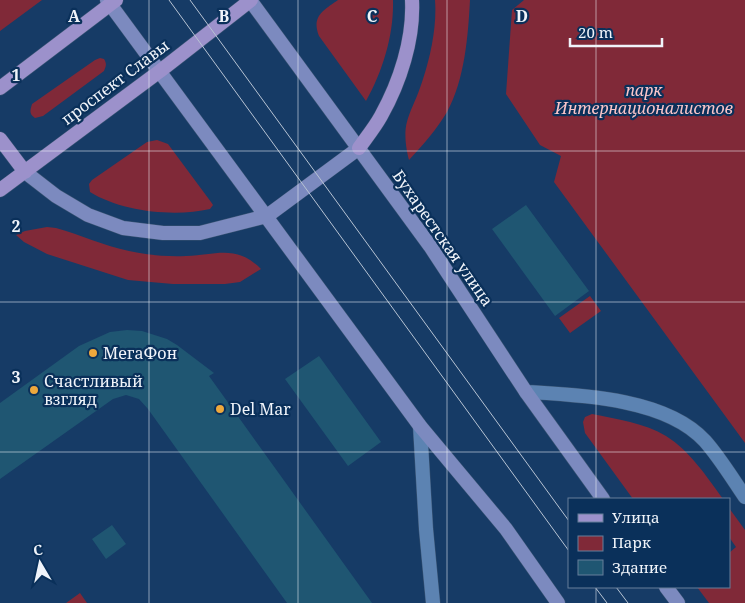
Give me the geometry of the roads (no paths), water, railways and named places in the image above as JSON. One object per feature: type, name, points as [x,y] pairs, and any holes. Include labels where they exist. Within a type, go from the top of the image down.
[{"type":"main road","name":"Бухарестская улица","points":[[250,0],[359,148],[390,195],[430,246],[526,392],[602,498]]},
{"type":"main road","name":"проспект Славы","points":[[0,190],[160,71],[250,0]]},
{"type":"main road","points":[[0,139],[25,172],[56,196],[88,215],[123,228],[163,233],[200,233],[267,216],[359,148],[381,117],[398,82],[408,46],[412,0]]},
{"type":"main road","points":[[0,88],[111,1],[160,71],[420,426],[506,530],[558,603]]},
{"type":"main road","points":[[667,588],[678,603]]},
{"type":"street","points":[[526,392],[592,396],[634,404],[679,420],[704,440],[745,497]]},
{"type":"street","points":[[420,426],[426,529],[433,603]]},
{"type":"tram line","points":[[169,0],[568,550]]},
{"type":"tram line","points":[[190,0],[568,520]]},
{"type":"tram line","points":[[596,588],[607,603]]},
{"type":"tram line","points":[[617,588],[628,603]]},
{"type":"place","name":"МегаФон","points":[[93,353]]},
{"type":"place","name":"Счастливый взгляд","points":[[34,390]]},
{"type":"place","name":"Del Mar","points":[[220,409]]},
{"type":"park label","name":"парк Интернационалистов","points":[[644,99]]}]
